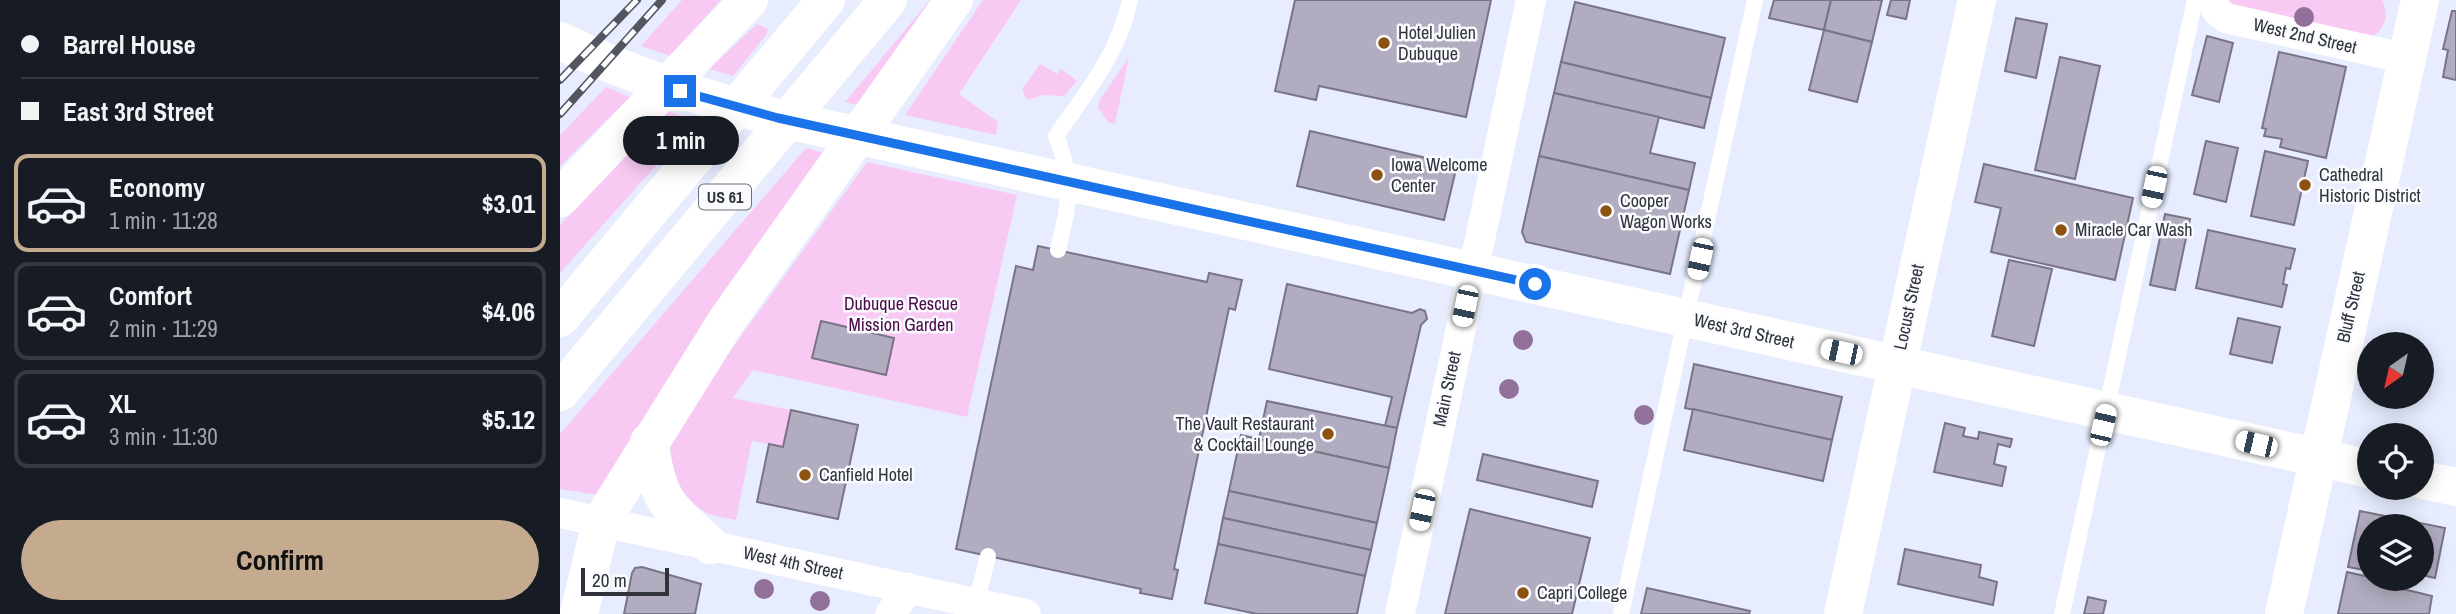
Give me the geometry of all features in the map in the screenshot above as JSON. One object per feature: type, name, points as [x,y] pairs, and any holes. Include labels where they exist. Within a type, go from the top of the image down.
[{"type":"main road","points":[[560,198],[749,0]]},
{"type":"main road","name":"US 61","points":[[560,318],[826,0]]},
{"type":"main road","name":"US 61","points":[[560,392],[888,0]]},
{"type":"main road","points":[[579,614],[601,522],[649,442],[727,320],[954,0]]},
{"type":"main road","name":"Locust Street","points":[[1843,614],[1977,0]]},
{"type":"main road","name":"Bluff Street","points":[[2284,614],[2420,0]]},
{"type":"main road","name":"West 3rd Street","points":[[560,41],[637,76],[701,98],[1118,193],[2357,466]]},
{"type":"main road","points":[[649,442],[660,494],[672,510],[710,545]]},
{"type":"main road","points":[[2434,482],[2456,487]]},
{"type":"street","name":"Main Street","points":[[1400,614],[1531,0]]},
{"type":"street","name":"West 2nd Street","points":[[2212,0],[2217,11],[2226,18],[2408,59]]},
{"type":"street","name":"West 4th Street","points":[[560,513],[710,545],[910,601],[976,604],[1026,614]]},
{"type":"street","points":[[890,614],[910,601]]},
{"type":"lane","points":[[1058,250],[1066,215],[1068,166],[1056,136],[1114,51],[1124,27],[1130,0]]},
{"type":"lane","points":[[1621,614],[1688,318],[1755,0]]},
{"type":"lane","points":[[2062,614],[2195,0]]},
{"type":"lane","points":[[976,604],[988,556]]},
{"type":"green space","points":[[682,0],[721,0],[670,56],[641,46]]},
{"type":"green space","points":[[930,0],[933,0],[863,106],[845,102]]},
{"type":"green space","points":[[983,0],[1021,0],[959,94],[998,122],[996,135],[905,115]]},
{"type":"green space","points":[[2221,0],[2382,0],[2386,17],[2379,31],[2370,38],[2228,7]]},
{"type":"green space","points":[[757,24],[768,29],[766,35],[733,76],[709,69]]},
{"type":"green space","points":[[1129,57],[1115,124],[1108,122],[1098,108],[1100,100]]},
{"type":"green space","points":[[1040,64],[1057,74],[1061,69],[1077,81],[1064,96],[1043,95],[1027,100],[1022,89]]},
{"type":"green space","points":[[606,87],[630,97],[560,166],[560,135]]},
{"type":"green space","points":[[668,111],[695,122],[560,273],[560,225]]},
{"type":"green space","points":[[806,148],[827,154],[598,495],[560,489],[560,434]]},
{"type":"green space","name":"Dubuque Rescue Mission Garden","points":[[867,162],[1017,195],[967,417],[753,370],[733,398],[791,410],[783,447],[752,441],[736,520],[709,514],[689,499],[676,478],[670,453],[674,429]]},
{"type":"building","name":"Hotel Julien Dubuque","points":[[1295,0],[1491,0],[1466,117],[1319,86],[1316,100],[1275,91]]},
{"type":"building","points":[[1774,0],[1831,0],[1824,30],[1769,18]]},
{"type":"building","points":[[1831,0],[1882,0],[1872,42],[1824,30]]},
{"type":"building","points":[[1891,0],[1910,0],[1906,19],[1887,15]]},
{"type":"building","points":[[1575,2],[1725,38],[1711,98],[1561,62]]},
{"type":"building","points":[[2452,11],[2456,11],[2456,80],[2443,77],[2448,50],[2443,49]]},
{"type":"building","points":[[2016,18],[2047,24],[2036,78],[2005,71]]},
{"type":"building","points":[[1824,30],[1872,42],[1857,102],[1809,90]]},
{"type":"building","points":[[2207,36],[2233,43],[2219,102],[2192,95]]},
{"type":"building","points":[[2279,52],[2346,67],[2326,158],[2280,147],[2282,139],[2264,136],[2266,129],[2262,128]]},
{"type":"building","points":[[2060,57],[2100,66],[2075,179],[2035,170]]},
{"type":"building","points":[[1561,62],[1711,98],[1704,128],[1554,93]]},
{"type":"building","points":[[1554,93],[1659,117],[1650,153],[1695,163],[1689,190],[1539,156]]},
{"type":"building","name":"Iowa Welcome Center","points":[[1310,131],[1457,165],[1444,220],[1297,186]]},
{"type":"building","points":[[2206,141],[2238,148],[2226,202],[2194,194]]},
{"type":"building","points":[[2265,151],[2308,161],[2294,225],[2251,216]]},
{"type":"building","name":"Cooper Wagon Works","points":[[1539,156],[1689,190],[1670,274],[1526,242],[1522,232]]},
{"type":"building","name":"Miracle Car Wash","points":[[1984,164],[2133,198],[2115,280],[1991,252],[2001,208],[1975,202]]},
{"type":"building","points":[[2165,214],[2190,219],[2175,290],[2150,285]]},
{"type":"building","points":[[2208,230],[2295,249],[2290,269],[2286,268],[2283,284],[2287,285],[2282,307],[2196,288]]},
{"type":"building","points":[[1038,246],[1207,282],[1209,273],[1242,280],[1235,310],[1229,308],[1174,569],[1178,570],[1172,599],[1140,593],[1141,589],[956,549],[1016,266],[1033,270]]},
{"type":"building","points":[[2009,260],[2052,269],[2034,346],[1992,336]]},
{"type":"building","points":[[1287,284],[1412,313],[1420,309],[1425,311],[1427,319],[1421,325],[1397,428],[1385,426],[1392,397],[1269,369]]},
{"type":"building","points":[[2238,318],[2280,327],[2272,363],[2230,354]]},
{"type":"building","points":[[821,321],[894,338],[886,375],[812,358]]},
{"type":"building","points":[[1694,364],[1842,397],[1832,440],[1685,408]]},
{"type":"building","name":"The Vault Restaurant & Cocktail Lounge","points":[[1267,401],[1397,428],[1389,468],[1259,439]]},
{"type":"building","points":[[1693,409],[1832,440],[1823,481],[1684,450]]},
{"type":"building","name":"Canfield Hotel","points":[[791,410],[858,425],[838,519],[757,502],[769,444],[783,447]]},
{"type":"building","points":[[1945,423],[1965,428],[1963,436],[1978,439],[1979,432],[2012,439],[2010,447],[1998,444],[1994,464],[2006,467],[2002,486],[1934,472]]},
{"type":"building","points":[[1241,435],[1389,468],[1377,523],[1229,491]]},
{"type":"building","points":[[1483,454],[1598,481],[1592,507],[1477,480]]},
{"type":"building","points":[[1229,491],[1377,523],[1371,550],[1223,518]]},
{"type":"building","points":[[1470,509],[1590,538],[1572,614],[1445,614]]},
{"type":"building","points":[[1223,518],[1371,550],[1365,576],[1218,544]]},
{"type":"building","points":[[2357,525],[2357,569],[2348,567]]},
{"type":"building","points":[[2434,526],[2445,528],[2434,578]]},
{"type":"building","points":[[1218,544],[1365,576],[1357,614],[1257,614],[1205,603]]},
{"type":"building","points":[[1905,549],[1981,565],[1979,577],[1997,582],[1993,605],[1898,584]]},
{"type":"building","points":[[642,567],[701,584],[695,614],[624,614],[632,573],[635,568]]},
{"type":"building","points":[[2347,572],[2357,574],[2357,591],[2411,591],[2432,596],[2429,614],[2338,614]]},
{"type":"building","points":[[1647,588],[1750,611],[1749,614],[1641,614]]},
{"type":"building","points":[[2088,597],[2106,601],[2103,614],[2084,614]]},
{"type":"railway","points":[[560,80],[637,0]]},
{"type":"railway","points":[[560,114],[662,0]]},
{"type":"place","name":"Hotel Julien Dubuque","points":[[1384,43]]},
{"type":"place","name":"Iowa Welcome Center","points":[[1377,175]]},
{"type":"place","name":"Cathedral Historic District","points":[[2305,185]]},
{"type":"place","name":"Cooper Wagon Works","points":[[1606,211]]},
{"type":"place","name":"Miracle Car Wash","points":[[2061,230]]},
{"type":"place","name":"The Vault Restaurant & Cocktail Lounge","points":[[1328,434]]},
{"type":"place","name":"Canfield Hotel","points":[[805,475]]},
{"type":"place","name":"Capri College","points":[[1523,593]]},
{"type":"route","points":[[680,91],[778,118],[1535,284]]}]
